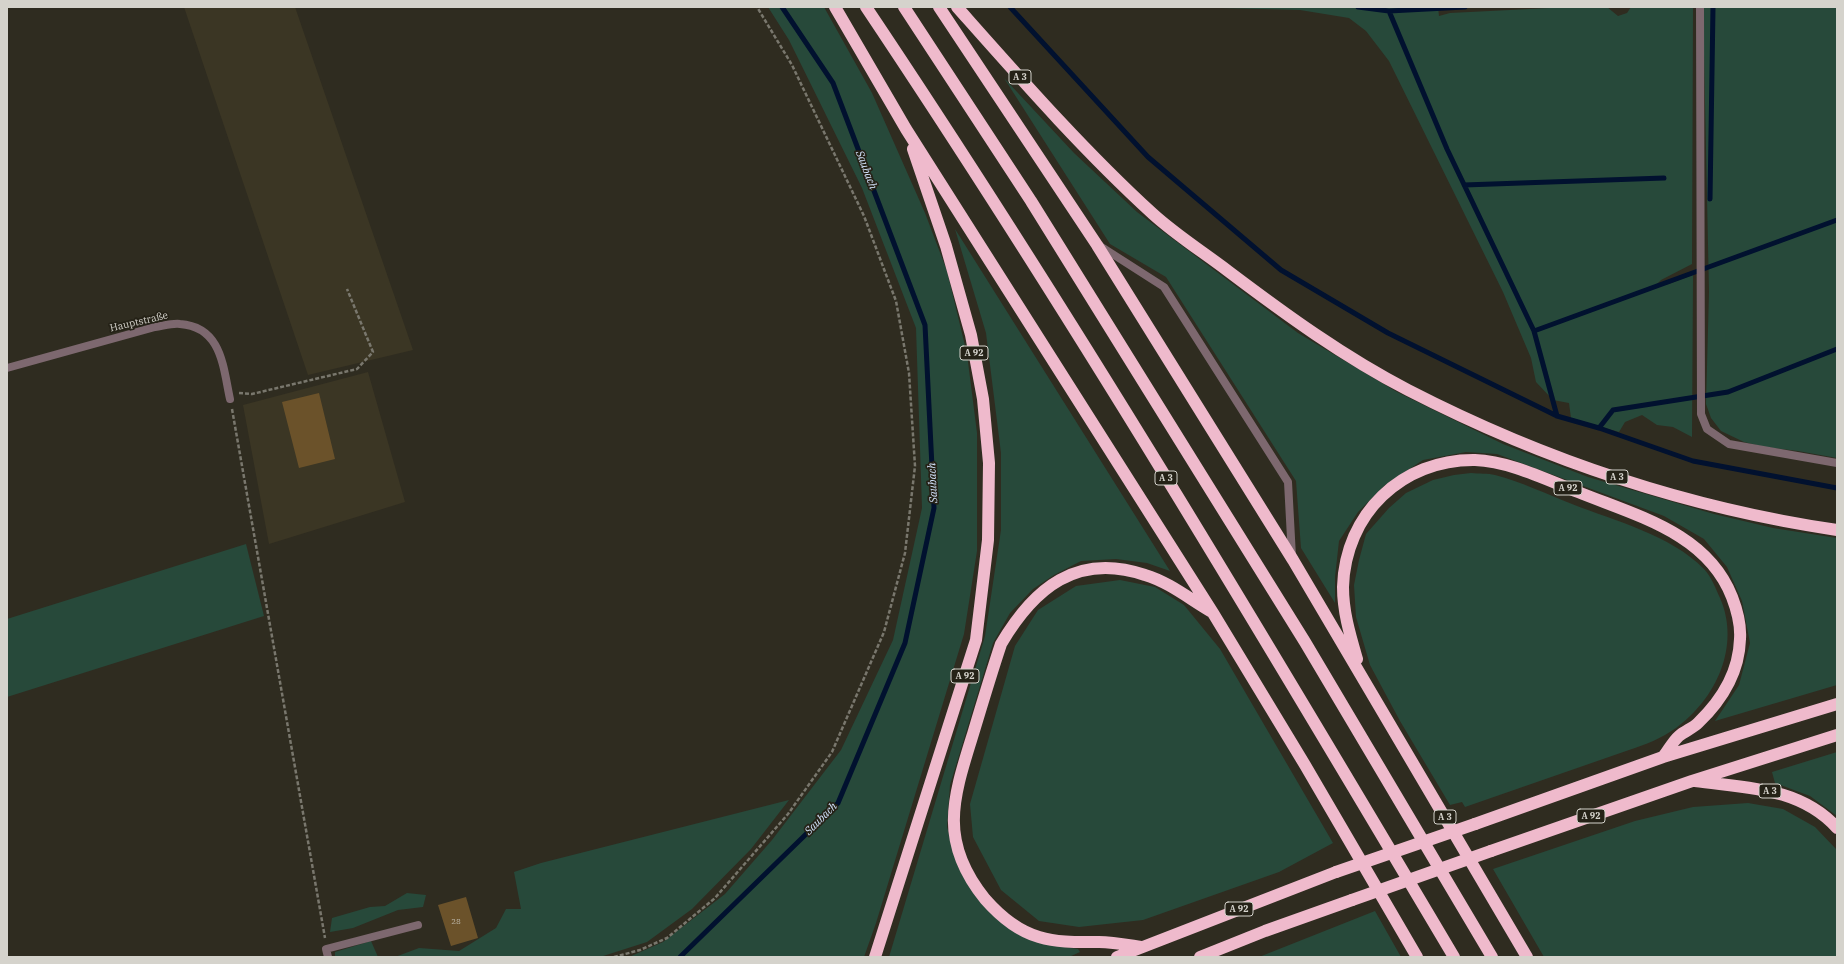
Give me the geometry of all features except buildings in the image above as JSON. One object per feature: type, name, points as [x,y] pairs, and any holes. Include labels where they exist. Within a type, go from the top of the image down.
[{"type":"highway","points":[[835,7],[906,129],[1213,613],[1305,765],[1417,957]]},
{"type":"highway","name":"A 3","points":[[866,7],[1004,218],[1252,617],[1454,957]]},
{"type":"highway","points":[[904,7],[1031,201],[1301,635],[1492,957]]},
{"type":"highway","name":"A 3","points":[[939,7],[1097,245],[1293,560],[1527,957]]},
{"type":"highway","name":"A 3","points":[[958,7],[1084,147],[1155,216],[1275,306],[1340,350],[1408,390],[1523,444],[1631,482],[1714,506],[1799,525],[1837,530]]},
{"type":"highway","name":"A 92","points":[[875,957],[976,640],[988,540],[989,463],[983,399],[971,335],[946,246],[906,129]]},
{"type":"highway","name":"A 92","points":[[1363,677],[1348,630],[1344,611],[1343,588],[1348,550],[1356,532],[1365,517],[1384,493],[1411,475],[1424,469],[1457,461],[1489,461],[1548,480],[1676,533],[1698,548],[1716,567],[1728,586],[1735,604],[1740,638],[1732,678],[1725,692],[1710,711],[1696,725],[1678,737],[1663,757]]},
{"type":"highway","points":[[1142,947],[1100,942],[1052,940],[1025,931],[1012,923],[989,903],[978,889],[961,860],[956,842],[954,826],[955,796],[1001,644],[1027,606],[1050,585],[1086,569],[1123,569],[1152,578],[1213,613]]},
{"type":"highway","name":"A 92","points":[[1117,957],[1336,872],[1663,757],[1837,704]]},
{"type":"highway","name":"A 92","points":[[1200,957],[1265,931],[1491,851],[1692,781],[1837,735]]},
{"type":"highway","name":"A 3","points":[[1692,781],[1778,792],[1803,802],[1830,820],[1837,828]]},
{"type":"street","points":[[1700,7],[1701,414],[1707,428],[1729,444],[1837,463]]},
{"type":"street","points":[[1097,245],[1164,288],[1288,482],[1293,560]]},
{"type":"street","name":"Hauptstraße","points":[[7,368],[155,327],[178,324],[197,328],[211,338],[220,352],[230,399]]},
{"type":"street","points":[[327,953],[418,925]]},
{"type":"path","points":[[614,957],[640,950],[666,938],[714,898],[792,808],[832,752],[884,632],[905,553],[916,466],[909,373],[896,301],[864,216],[792,65],[757,7]]},
{"type":"path","points":[[226,381],[238,393],[252,394],[357,369],[373,352],[347,289]]},
{"type":"path","points":[[230,399],[327,953]]},
{"type":"shaded area","points":[[184,7],[295,7],[413,350],[308,375]]},
{"type":"shaded area","points":[[368,372],[405,502],[269,544],[243,405]]},
{"type":"green space","points":[[768,7],[824,7],[872,93],[925,213],[947,271],[967,354],[977,433],[977,551],[964,634],[876,923],[864,957],[629,957],[663,942],[725,894],[772,840],[841,750],[893,640],[922,508],[916,328],[862,188],[789,40]]},
{"type":"green space","points":[[1181,7],[1438,7],[1439,16],[1450,13],[1570,7],[1607,7],[1618,16],[1627,13],[1631,7],[1693,7],[1692,264],[1661,280],[1657,284],[1666,285],[1693,275],[1692,437],[1673,427],[1657,425],[1642,415],[1625,422],[1619,432],[1571,418],[1569,403],[1553,400],[1536,382],[1531,358],[1503,292],[1389,61],[1366,31],[1349,18],[1300,10]]},
{"type":"green space","points":[[1703,7],[1837,7],[1837,458],[1765,447],[1744,442],[1721,431],[1711,418],[1706,404],[1709,292]]},
{"type":"green space","points":[[1004,78],[1074,153],[1137,212],[1298,333],[1397,392],[1503,444],[1588,477],[1714,514],[1773,528],[1837,538],[1837,685],[1715,721],[1739,685],[1750,643],[1742,601],[1727,567],[1704,539],[1664,516],[1497,454],[1466,452],[1423,460],[1385,485],[1358,512],[1339,541],[1335,577],[1335,603],[1301,548],[1296,481],[1166,277],[1110,244]]},
{"type":"green space","points":[[955,229],[1170,571],[1147,563],[1116,559],[1081,561],[1054,575],[1033,589],[1010,613],[993,643],[950,785],[947,827],[959,865],[986,906],[1050,945],[1078,949],[1080,952],[1069,957],[889,957],[985,636],[1001,530],[1001,453],[986,333]]},
{"type":"green space","points":[[1471,473],[1492,474],[1534,488],[1642,530],[1676,547],[1691,557],[1707,572],[1720,598],[1726,616],[1728,634],[1726,653],[1721,670],[1713,687],[1703,702],[1690,716],[1671,732],[1641,746],[1465,807],[1462,802],[1450,805],[1400,721],[1370,665],[1356,617],[1354,585],[1366,534],[1389,508],[1406,493],[1433,480]]},
{"type":"green space","points":[[246,544],[264,616],[7,697],[7,619]]},
{"type":"green space","points":[[1120,580],[1155,587],[1184,605],[1220,649],[1333,843],[1279,872],[1143,920],[1079,927],[1039,921],[1001,890],[973,837],[970,804],[1015,646],[1038,610],[1076,586]]},
{"type":"green space","points":[[1837,752],[1837,816],[1810,796],[1775,783],[1772,772]]},
{"type":"green space","points":[[789,800],[751,849],[692,909],[647,942],[600,957],[395,957],[419,948],[459,951],[496,928],[506,909],[521,909],[514,872],[541,863]]},
{"type":"green space","points":[[1748,803],[1783,809],[1815,827],[1836,849],[1837,957],[1544,957],[1493,869],[1635,821],[1693,807]]},
{"type":"green space","points":[[407,893],[426,895],[423,907],[398,910],[353,928],[330,932],[332,918],[370,907],[385,906]]},
{"type":"green space","points":[[1375,911],[1401,957],[1259,957]]},
{"type":"green space","points":[[371,941],[378,957],[335,957],[335,952]]},
{"type":"waterway","name":"Saubach","points":[[680,957],[838,803],[905,643],[934,508],[925,325],[833,83],[782,7]]},
{"type":"waterway","points":[[1010,7],[1148,157],[1281,270],[1388,333],[1557,416],[1599,428],[1693,461],[1837,488]]},
{"type":"waterway","points":[[1358,7],[1389,11],[1465,7]]},
{"type":"waterway","points":[[1710,199],[1713,7]]},
{"type":"waterway","points":[[1389,11],[1447,149],[1534,331],[1557,416]]},
{"type":"waterway","points":[[1464,185],[1664,178]]},
{"type":"waterway","points":[[1534,331],[1837,220]]},
{"type":"waterway","points":[[1599,428],[1613,410],[1728,392],[1837,349]]}]
